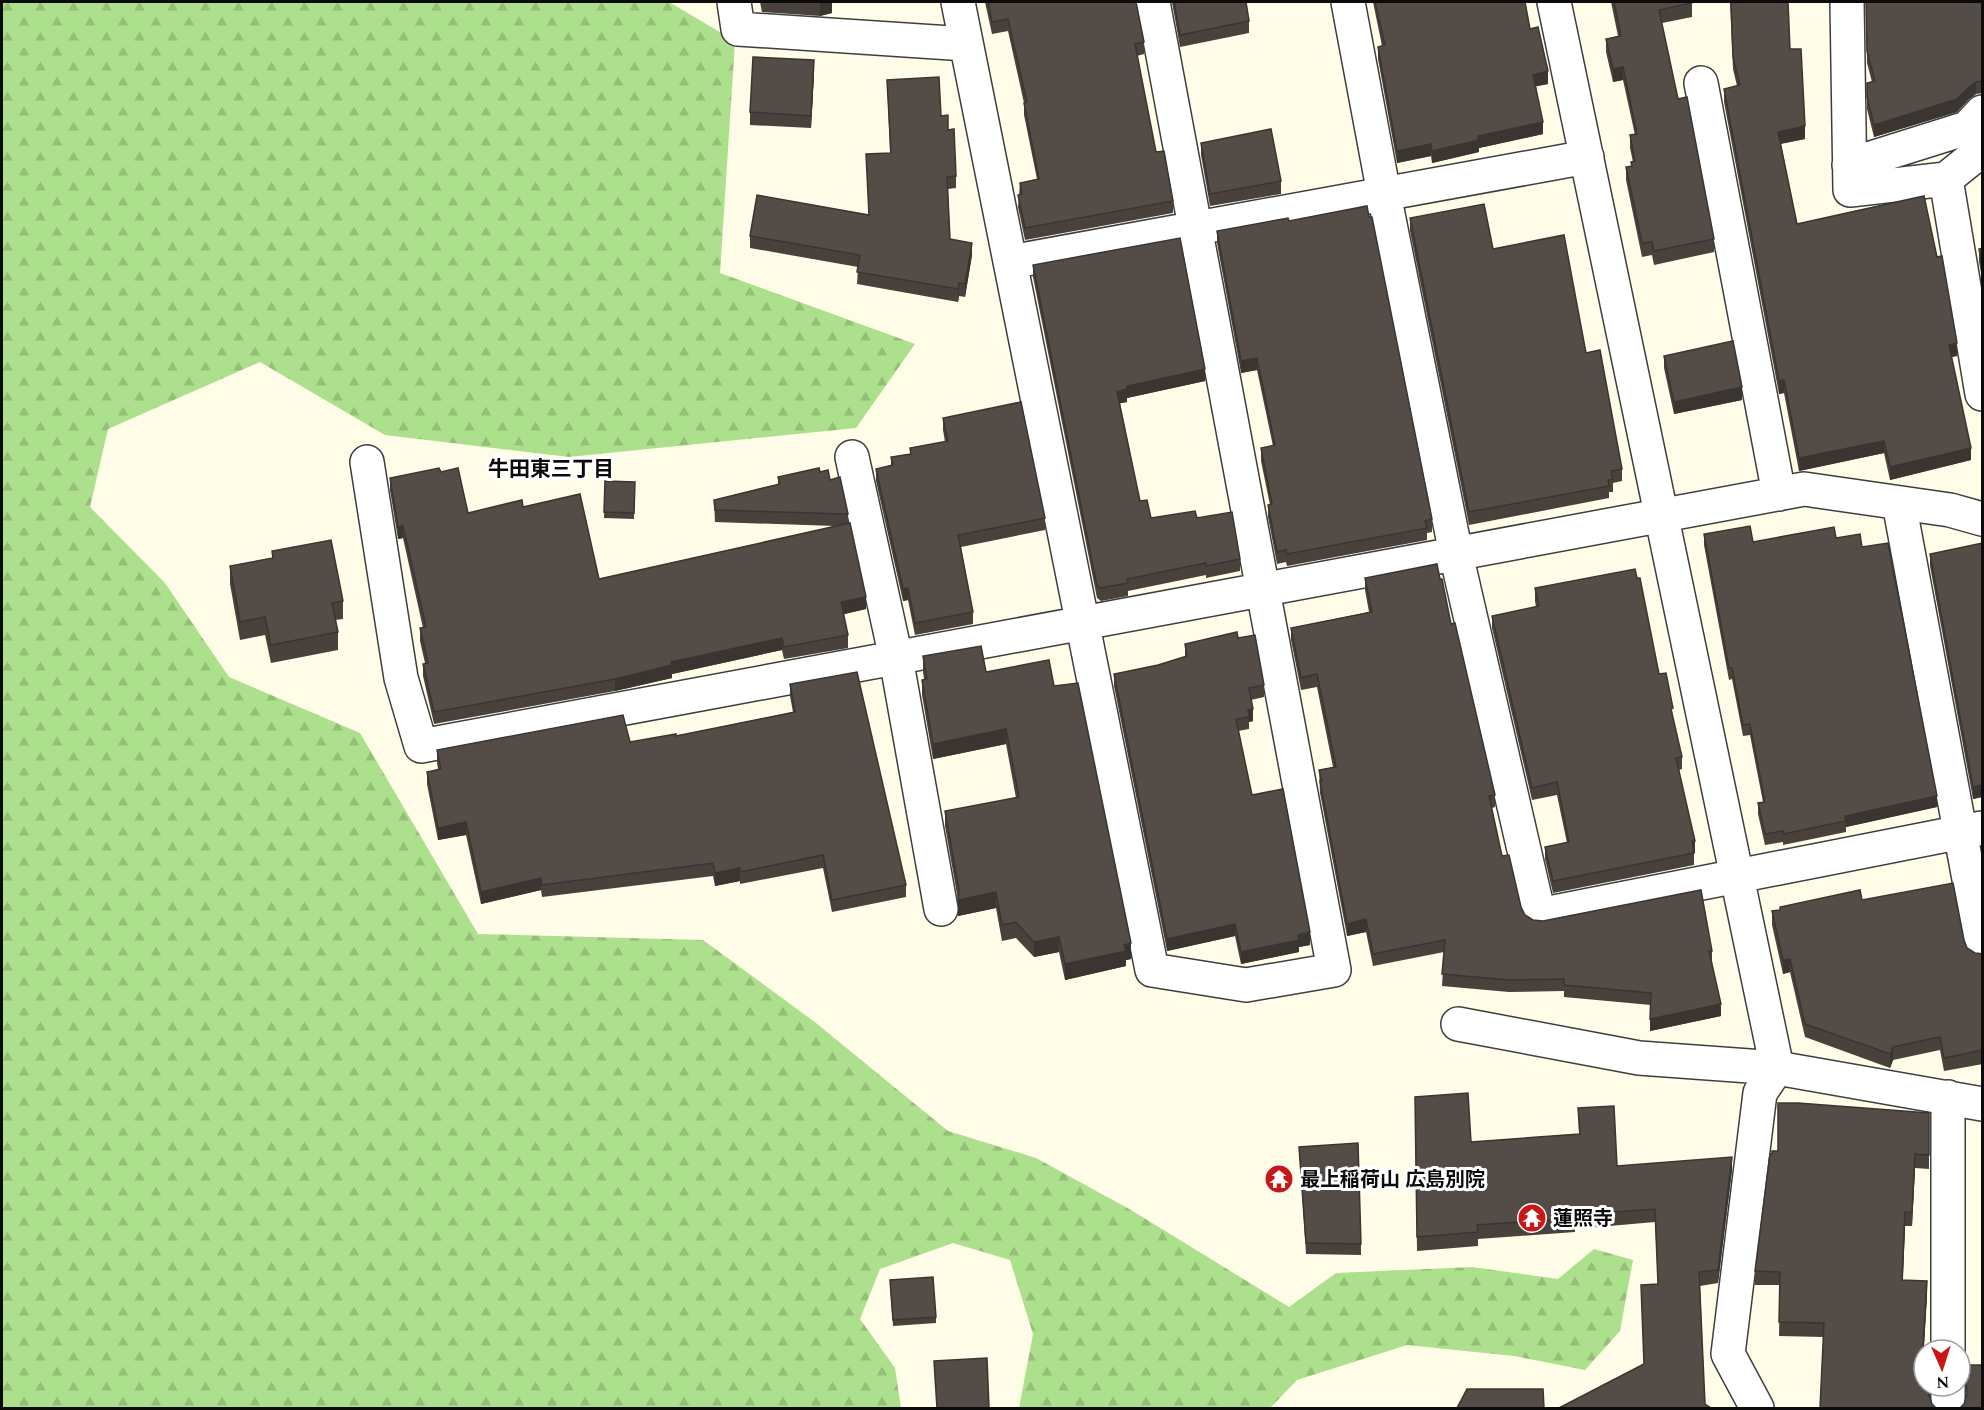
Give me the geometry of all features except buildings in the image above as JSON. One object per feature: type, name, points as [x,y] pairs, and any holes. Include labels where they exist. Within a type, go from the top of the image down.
[{"type":"street","points":[[734,2],[738,29],[966,44]]},
{"type":"street","points":[[958,2],[1152,970],[1246,985],[1334,970],[1153,2]]},
{"type":"street","points":[[1348,2],[1455,554],[1539,915],[1972,830]]},
{"type":"street","points":[[1554,2],[1777,1068],[1760,1094],[1728,1354],[1757,1408]]},
{"type":"street","points":[[1847,2],[1850,190],[1946,179],[1983,150]]},
{"type":"street","points":[[1701,83],[1779,494]]},
{"type":"street","points":[[1850,165],[1967,128],[1983,112]]},
{"type":"street","points":[[1010,262],[1587,157]]},
{"type":"street","points":[[1946,179],[1983,394]]},
{"type":"street","points":[[852,457],[896,658],[941,909]]},
{"type":"street","points":[[367,462],[402,678],[422,746],[1804,489],[1950,510],[1983,519]]},
{"type":"street","points":[[1899,503],[1972,830],[1983,949]]},
{"type":"street","points":[[1458,1024],[1639,1058],[1777,1068],[1983,1104]]},
{"type":"street","points":[[1948,1097],[1948,1338]]},
{"type":"green space","points":[[2,2],[669,2],[735,41],[720,273],[915,344],[856,428],[569,457],[385,435],[260,362],[108,429],[90,507],[165,583],[229,677],[360,733],[478,934],[703,940],[816,1023],[948,1131],[1036,1158],[1131,1210],[1289,1307],[1336,1273],[1472,1267],[1558,1279],[1594,1249],[1633,1260],[1620,1331],[1585,1370],[1514,1356],[1407,1345],[1297,1380],[1270,1408],[1019,1408],[1033,1334],[1010,1260],[953,1243],[880,1269],[860,1319],[895,1368],[901,1408],[2,1408]]},
{"type":"place","name":"最上稲荷山 広島別院","points":[[1279,1179]]},
{"type":"place","name":"蓮照寺","points":[[1532,1218]]},
{"type":"district","name":"牛田東三丁目","points":[[551,469]]}]
